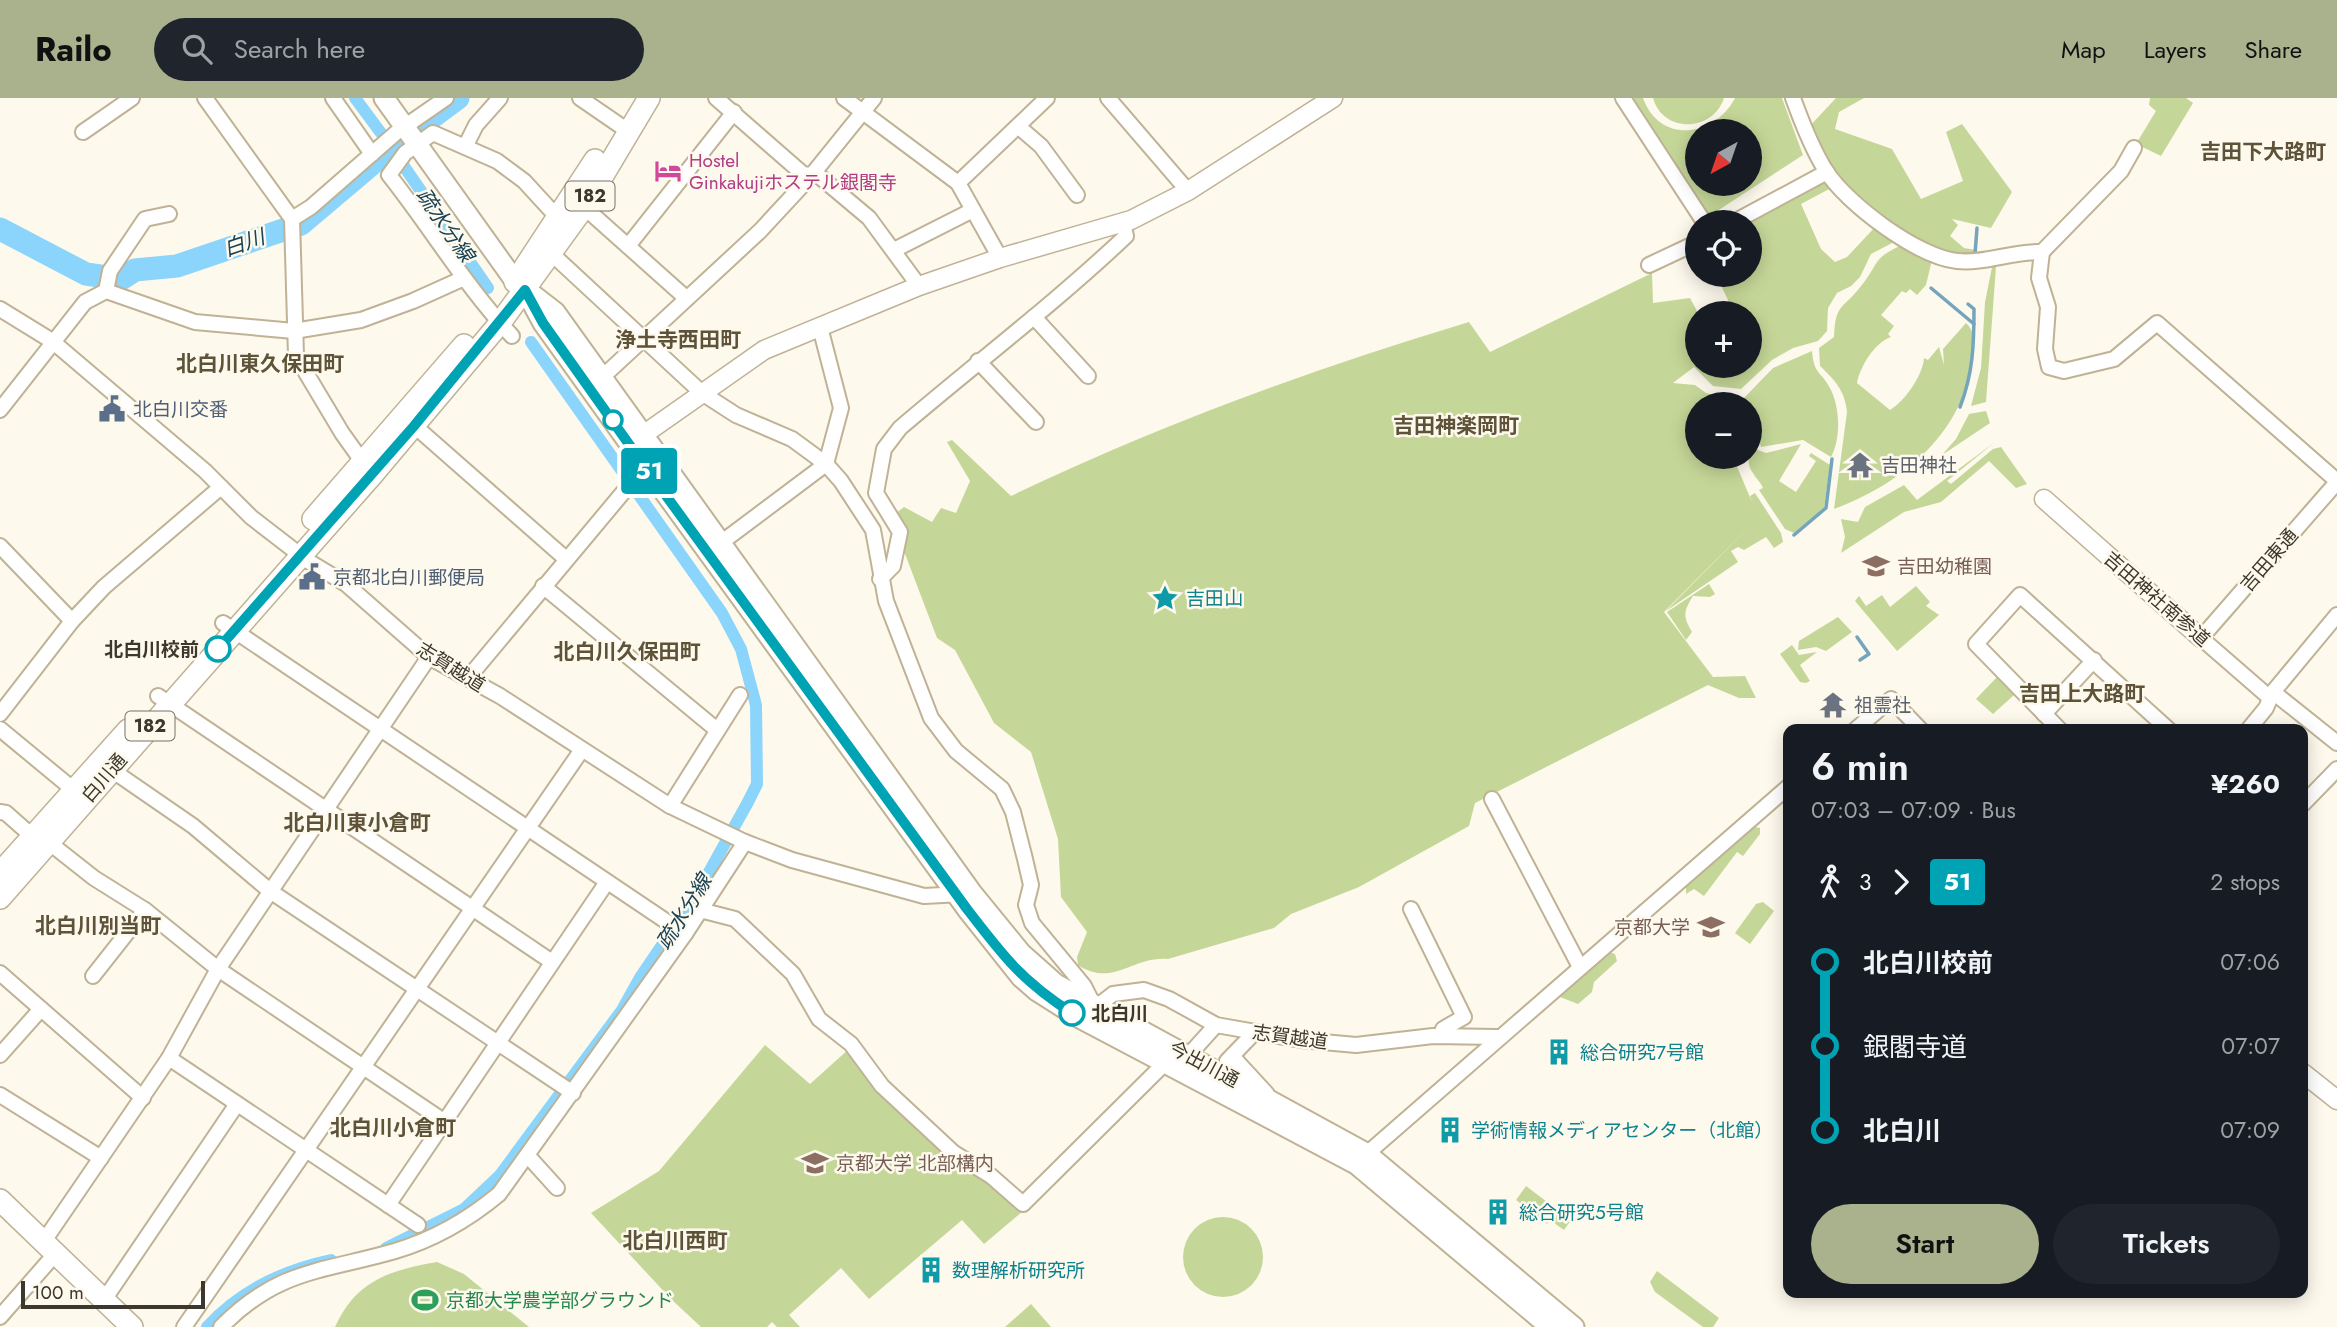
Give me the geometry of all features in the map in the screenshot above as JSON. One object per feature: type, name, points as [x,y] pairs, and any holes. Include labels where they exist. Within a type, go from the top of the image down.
[{"type":"main road","name":"今出川通","points":[[384,98],[520,286],[555,313],[596,383],[637,439],[639,471],[715,547],[964,894],[1006,961],[1037,992],[1078,1017],[1361,1159],[1550,1327]]},
{"type":"main road","name":"白川通","points":[[520,286],[552,254],[583,207],[622,128],[633,98]]},
{"type":"main road","name":"白川通","points":[[0,873],[39,837],[79,794],[408,420],[501,324],[558,218],[622,128],[649,98]]},
{"type":"main road","name":"白川通","points":[[0,898],[39,837]]},
{"type":"main road","name":"今出川通","points":[[964,894],[1035,967],[1056,984],[1274,1102],[1361,1159],[1574,1327]]},
{"type":"main road","points":[[0,1200],[132,1327]]},
{"type":"street","points":[[83,132],[132,98]]},
{"type":"street","points":[[205,98],[292,225],[296,356],[368,468]]},
{"type":"street","points":[[333,98],[372,154]]},
{"type":"street","points":[[446,98],[410,136],[389,175],[501,324]]},
{"type":"street","points":[[466,145],[476,125],[500,98]]},
{"type":"street","points":[[580,98],[622,128]]},
{"type":"street","points":[[716,98],[803,174],[819,176],[869,218],[919,286]]},
{"type":"street","points":[[844,98],[958,183],[1000,258]]},
{"type":"street","points":[[596,383],[738,252],[811,176],[874,98]]},
{"type":"street","points":[[958,183],[1047,98]]},
{"type":"street","points":[[1108,98],[1188,191]]},
{"type":"street","points":[[637,439],[764,350],[919,286],[1000,258],[1122,223],[1188,191],[1333,98]]},
{"type":"street","points":[[1623,98],[1696,210]]},
{"type":"street","points":[[1793,98],[1826,172],[1850,198],[1904,239],[1943,258],[1972,260],[2009,253],[2042,252]]},
{"type":"street","points":[[628,246],[734,112]]},
{"type":"street","points":[[1019,127],[1041,146],[1077,195]]},
{"type":"street","points":[[292,225],[372,154],[410,136],[433,133],[498,161],[524,181],[558,218]]},
{"type":"street","points":[[2134,148],[2121,171],[2042,252],[2039,278],[2048,307],[2045,349],[2049,367],[2064,371],[2115,359],[2157,323],[2337,481]]},
{"type":"street","points":[[1756,210],[1826,172]]},
{"type":"street","points":[[583,207],[687,298]]},
{"type":"street","points":[[894,250],[973,210]]},
{"type":"street","points":[[0,410],[52,341],[85,302],[108,282],[149,211],[169,214]]},
{"type":"street","points":[[880,579],[893,566],[900,532],[876,493],[884,449],[900,428],[978,361],[1072,288],[1126,236],[1122,223]]},
{"type":"street","points":[[1649,265],[1685,248]]},
{"type":"street","points":[[552,254],[702,393],[736,415],[792,439],[826,464],[841,481],[873,530],[880,579],[899,640],[931,718],[956,751],[1002,789],[1013,812],[1031,885],[1026,905],[1032,922],[1084,986],[1095,1007]]},
{"type":"street","points":[[108,282],[195,323],[294,331],[361,320],[464,278]]},
{"type":"street","name":"志賀越道","points":[[0,309],[52,341],[251,517],[294,552],[346,584],[429,657],[468,678],[670,806],[745,842],[792,860],[924,896],[964,894]]},
{"type":"street","points":[[1034,317],[1088,376]]},
{"type":"street","points":[[715,547],[826,464],[841,408],[820,327]]},
{"type":"street","points":[[978,361],[1036,422]]},
{"type":"street","points":[[408,420],[566,559]]},
{"type":"street","points":[[468,678],[639,471]]},
{"type":"street","name":"吉田東通","points":[[2201,638],[2337,481]]},
{"type":"street","points":[[0,714],[72,621],[132,561],[160,542],[220,487]]},
{"type":"street","name":"吉田神社南参道","points":[[2044,499],[2201,638],[2337,743]]},
{"type":"street","points":[[0,546],[72,621]]},
{"type":"street","points":[[543,586],[717,730]]},
{"type":"street","points":[[2054,724],[1976,644],[2020,595],[2163,724]]},
{"type":"street","points":[[2252,724],[2272,695],[2337,615]]},
{"type":"street","points":[[229,626],[685,934]]},
{"type":"street","points":[[0,1317],[50,1247],[101,1158],[169,1058],[218,969],[429,657]]},
{"type":"street","points":[[2044,714],[2094,660]]},
{"type":"street","points":[[670,806],[740,695]]},
{"type":"street","points":[[1863,724],[1891,699],[1915,724]]},
{"type":"street","points":[[164,700],[552,962]]},
{"type":"street","points":[[0,729],[79,794]]},
{"type":"street","points":[[184,1327],[581,751]]},
{"type":"street","points":[[105,765],[192,826],[271,891],[573,1093]]},
{"type":"street","points":[[2308,799],[2337,769]]},
{"type":"street","points":[[1361,1159],[1497,1037],[1783,791]]},
{"type":"street","points":[[1492,799],[1580,967]]},
{"type":"street","points":[[0,812],[6,813],[96,879],[145,910],[218,969],[445,1122]]},
{"type":"street","points":[[221,1327],[244,1303],[269,1287],[315,1269],[396,1251],[451,1227],[499,1194],[685,934],[745,842]]},
{"type":"street","points":[[388,1205],[607,882]]},
{"type":"street","points":[[1411,909],[1464,1017],[1443,1029],[1441,1036]]},
{"type":"street","points":[[93,976],[145,910]]},
{"type":"street","points":[[700,910],[735,919],[793,974],[819,1019],[851,1044],[882,1086],[954,1153],[991,1176],[1023,1205],[1166,1062]]},
{"type":"street","points":[[0,973],[143,1098]]},
{"type":"street","name":"志賀越道","points":[[1095,1007],[1113,994],[1143,990],[1169,999],[1216,1025],[1255,1032],[1356,1045],[1441,1036],[1497,1037]]},
{"type":"street","points":[[0,1055],[41,1009]]},
{"type":"street","points":[[1188,1056],[1216,1025]]},
{"type":"street","points":[[1218,1071],[1255,1032]]},
{"type":"street","points":[[1232,1056],[1274,1102]]},
{"type":"street","points":[[169,1058],[418,1225]]},
{"type":"street","points":[[2308,1077],[2337,1100]]},
{"type":"street","points":[[0,1095],[101,1158]]},
{"type":"street","points":[[104,1300],[237,1104]]},
{"type":"street","points":[[528,1156],[557,1188]]},
{"type":"green space","points":[[1632,98],[1643,98],[1651,113],[1674,129],[1685,130],[1685,181]]},
{"type":"green space","points":[[1653,98],[1724,98],[1710,117],[1685,119],[1685,124],[1667,118],[1658,110]]},
{"type":"green space","points":[[1735,98],[1782,98],[1803,155],[1762,182],[1762,119],[1717,119]]},
{"type":"green space","points":[[1836,98],[1864,98],[1839,112],[1835,129],[1892,149],[1921,199],[1963,181],[1946,132],[1962,124],[2012,192],[1991,228],[1952,219],[1958,225],[1950,236],[1964,248],[1976,250],[1977,254],[1959,256],[1908,235],[1838,180],[1808,128]]},
{"type":"green space","points":[[2150,98],[2186,98],[2193,103],[2161,156],[2136,144],[2156,111],[2149,105]]},
{"type":"green space","points":[[1824,177],[1833,187],[1801,204],[1821,249],[1835,262],[1847,257],[1876,226],[1896,241],[1871,254],[1860,277],[1851,286],[1837,293],[1828,308],[1827,331],[1818,341],[1793,348],[1762,369],[1762,301],[1728,301],[1722,287],[1762,287],[1762,215],[1808,183]]},
{"type":"green space","points":[[1695,196],[1740,196],[1719,210],[1704,210]]},
{"type":"green space","points":[[1902,245],[1932,260],[1926,285],[1917,295],[1910,289],[1906,293],[1902,291],[1881,315],[1894,326],[1888,334],[1891,337],[1879,344],[1869,356],[1857,383],[1890,410],[1912,387],[1924,358],[1928,360],[1939,347],[1944,365],[1943,349],[1966,323],[1972,331],[1974,346],[1966,389],[1941,435],[1924,454],[1882,486],[1834,509],[1847,412],[1838,386],[1820,366],[1819,348],[1834,337],[1839,312],[1877,262],[1885,254]]},
{"type":"green space","points":[[1992,267],[1996,267],[1986,402],[1971,406],[1981,368],[1985,302]]},
{"type":"green space","points":[[1652,273],[1653,303],[1690,298],[1692,301],[1685,301],[1685,374],[1673,383],[1695,385],[1705,392],[1685,392],[1685,469],[1738,469],[1752,502],[1750,496],[1755,493],[1781,533],[1783,542],[1774,548],[1766,537],[1744,550],[1738,547],[1731,551],[1738,562],[1666,611],[1750,526],[1664,612],[1713,677],[1745,676],[1756,698],[1739,698],[1708,685],[1475,803],[1469,826],[1359,887],[1291,914],[1274,928],[1168,959],[1155,959],[1112,972],[1090,971],[1078,965],[1077,957],[1087,932],[1061,897],[1058,839],[1031,752],[994,723],[955,650],[937,638],[891,517],[904,507],[932,522],[941,508],[956,513],[970,481],[947,442],[952,440],[1011,496],[1123,445],[1237,400],[1352,359],[1469,322],[1490,352]]},
{"type":"green space","points":[[1812,351],[1815,365],[1828,384],[1836,406],[1838,432],[1831,457],[1803,440],[1762,447],[1762,392],[1750,392],[1773,368]]},
{"type":"green space","points":[[1705,378],[1753,378],[1741,389],[1713,386]]},
{"type":"green space","points":[[1986,411],[1990,423],[1942,455],[1956,439],[1969,414]]},
{"type":"green space","points":[[1995,442],[1947,481],[1951,484],[1993,449],[2001,447],[2027,484],[2016,488],[1989,461],[1941,502],[1904,512],[1841,553],[1845,537],[1841,519],[1858,522],[1865,507],[1904,485],[1917,500]]},
{"type":"green space","points":[[1801,444],[1779,481],[1796,492],[1816,461],[1809,456],[1811,453],[1830,465],[1824,509],[1794,533],[1785,529],[1759,490],[1763,488],[1751,469],[1762,469],[1762,452],[1766,453]]},
{"type":"green space","points":[[1709,584],[1715,594],[1710,597],[1693,596],[1687,606],[1685,614],[1692,632],[1686,640],[1667,612]]},
{"type":"green space","points":[[1916,586],[1930,602],[1926,606],[1939,615],[1897,651],[1855,601],[1859,596],[1866,606],[1882,595],[1890,607]]},
{"type":"green space","points":[[1838,617],[1852,632],[1826,651],[1816,647],[1798,650],[1799,641]]},
{"type":"green space","points":[[1792,645],[1799,655],[1817,652],[1800,665],[1810,681],[1806,683],[1800,682],[1780,654]]},
{"type":"green space","points":[[1997,677],[2014,695],[1993,714],[1976,699]]},
{"type":"green space","points":[[1755,827],[1760,828],[1760,834],[1743,856],[1737,852],[1704,896],[1694,889],[1686,894],[1686,887]]},
{"type":"green space","points":[[1763,902],[1774,911],[1750,944],[1735,933],[1756,904]]},
{"type":"green space","points":[[1609,952],[1615,954],[1617,961],[1594,982],[1592,992],[1578,1004],[1560,997]]},
{"type":"green space","points":[[765,1045],[810,1084],[850,1048],[1023,1211],[984,1244],[962,1220],[869,1299],[841,1268],[789,1315],[800,1327],[777,1327],[772,1322],[767,1327],[701,1327],[671,1299],[591,1213],[659,1171]]},
{"type":"green space","points":[[1526,1186],[1571,1220],[1564,1230],[1550,1220],[1547,1224],[1516,1200]]},
{"type":"green space","points":[[1223,1217],[1238,1220],[1251,1229],[1260,1242],[1263,1257],[1260,1272],[1251,1285],[1238,1294],[1223,1297],[1208,1294],[1195,1285],[1186,1272],[1183,1257],[1186,1242],[1195,1229],[1208,1220]]},
{"type":"green space","name":"京都大学農学部グラウンド","points":[[437,1262],[464,1274],[529,1327],[335,1327],[353,1298],[364,1288],[390,1274]]},
{"type":"green space","points":[[1657,1271],[1719,1318],[1713,1327],[1703,1327],[1655,1292],[1650,1282]]},
{"type":"green space","points":[[1031,1304],[1051,1327],[1005,1327]]},
{"type":"waterway","name":"疏水分線","points":[[355,98],[381,133]]},
{"type":"waterway","name":"白川","points":[[0,229],[86,274],[121,279],[135,270],[177,266],[301,224],[392,147],[458,98]]},
{"type":"waterway","name":"疏水分線","points":[[401,162],[488,288]]},
{"type":"waterway","points":[[1972,254],[1975,254],[1977,228]]},
{"type":"waterway","points":[[1931,288],[1974,324]]},
{"type":"waterway","points":[[1960,407],[1968,383],[1973,347],[1974,309],[1968,304]]},
{"type":"waterway","name":"疏水分線","points":[[386,1248],[464,1209],[500,1175],[622,1010],[641,976],[698,892],[757,784],[756,705],[741,649],[722,613],[531,342]]},
{"type":"waterway","points":[[1794,535],[1826,508],[1832,459]]},
{"type":"waterway","points":[[1857,637],[1869,654],[1860,660]]},
{"type":"waterway","name":"疏水分線","points":[[207,1327],[234,1303],[264,1284],[296,1270],[331,1260]]},
{"type":"bus line","name":"51","points":[[218,649],[373,474],[525,290],[543,323],[643,464],[1006,961],[1037,992],[1072,1013]]},
{"type":"place","name":"Hostel Ginkakujiホステル銀閣寺","points":[[668,171]]},
{"type":"place","name":"北白川交番","points":[[112,409]]},
{"type":"place","name":"吉田神社","points":[[1860,465]]},
{"type":"place","name":"吉田幼稚園","points":[[1876,566]]},
{"type":"place","name":"京都北白川郵便局","points":[[312,577]]},
{"type":"place","name":"吉田山","points":[[1165,598]]},
{"type":"place","name":"北白川校前","points":[[218,649]]},
{"type":"place","name":"祖霊社","points":[[1833,705]]},
{"type":"place","name":"京都大学","points":[[1711,927]]},
{"type":"place","name":"北白川","points":[[1072,1013]]},
{"type":"place","name":"総合研究7号館","points":[[1559,1052]]},
{"type":"place","name":"学術情報メディアセンター（北館）","points":[[1450,1130]]},
{"type":"place","name":"京都大学 北部構内","points":[[815,1163]]},
{"type":"place","name":"総合研究5号館","points":[[1498,1212]]},
{"type":"place","name":"数理解析研究所","points":[[931,1270]]},
{"type":"place","name":"京都大学農学部グラウンド","points":[[425,1300]]},
{"type":"district","name":"吉田下大路町","points":[[2263,152]]},
{"type":"district","name":"浄土寺西田町","points":[[678,340]]},
{"type":"district","name":"北白川東久保田町","points":[[260,364]]},
{"type":"district","name":"吉田神楽岡町","points":[[1456,426]]},
{"type":"district","name":"北白川久保田町","points":[[627,652]]},
{"type":"district","name":"吉田上大路町","points":[[2082,694]]},
{"type":"district","name":"北白川東小倉町","points":[[357,823]]},
{"type":"district","name":"北白川別当町","points":[[98,926]]},
{"type":"district","name":"北白川小倉町","points":[[393,1128]]},
{"type":"district","name":"北白川西町","points":[[675,1241]]}]
